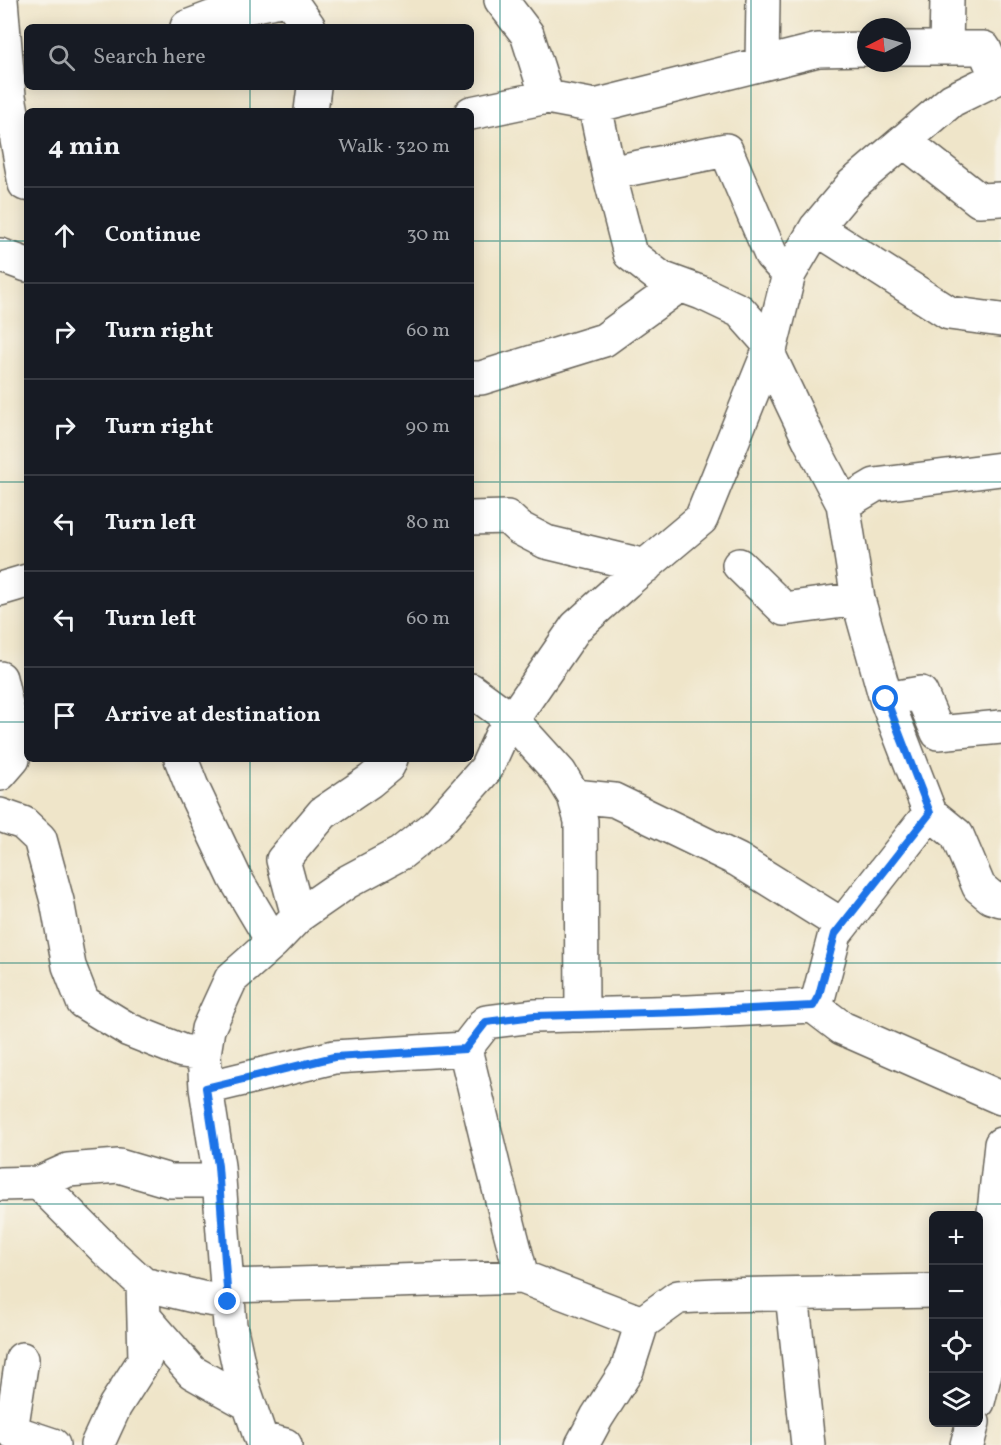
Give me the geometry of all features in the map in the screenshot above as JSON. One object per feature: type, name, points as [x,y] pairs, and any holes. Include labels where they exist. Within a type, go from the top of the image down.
[{"type":"street","points":[[2,0],[14,94],[18,184]]},
{"type":"street","points":[[195,24],[232,10],[280,0]]},
{"type":"street","points":[[290,0],[307,24]]},
{"type":"street","points":[[501,0],[527,34],[547,97]]},
{"type":"street","points":[[762,64],[763,0]]},
{"type":"street","points":[[946,47],[947,0]]},
{"type":"street","points":[[269,1443],[249,1404],[243,1386],[230,1325],[219,1181],[206,1088],[204,1054],[208,1029],[231,980],[298,916],[347,882],[401,853],[436,825],[486,769],[501,736],[576,627],[701,519],[769,349],[789,274],[816,228],[852,185],[952,100],[999,77],[984,48],[911,48]]},
{"type":"street","points":[[474,111],[547,97],[595,106],[818,50],[857,49]]},
{"type":"street","points":[[311,108],[314,90]]},
{"type":"street","points":[[595,106],[630,254],[661,279],[702,293],[740,311],[769,349],[810,441],[843,504],[858,599],[886,699],[930,813],[957,835],[979,887],[991,897],[1001,900]]},
{"type":"street","points":[[904,141],[979,200],[1001,199]]},
{"type":"street","points":[[609,173],[726,150],[771,255],[789,274]]},
{"type":"street","points":[[816,228],[948,313],[1001,320]]},
{"type":"street","points":[[0,255],[24,264]]},
{"type":"street","points":[[474,378],[481,378],[604,340],[680,285]]},
{"type":"street","points":[[843,504],[875,485],[1001,469]]},
{"type":"street","points":[[474,518],[507,517],[519,528],[546,542],[646,566]]},
{"type":"street","points":[[739,565],[784,609],[858,599]]},
{"type":"street","points":[[0,589],[24,582]]},
{"type":"street","points":[[0,678],[12,730],[13,764]]},
{"type":"street","points":[[474,692],[512,720],[560,773],[574,796],[581,821],[582,1015]]},
{"type":"street","points":[[886,699],[921,693],[938,733],[1001,727]]},
{"type":"street","points":[[182,762],[235,878],[273,942]]},
{"type":"street","points":[[298,916],[283,860],[323,813],[370,781],[390,762]]},
{"type":"street","points":[[574,796],[614,800],[738,860],[842,925]]},
{"type":"street","points":[[813,1006],[819,995],[835,934],[930,813]]},
{"type":"street","points":[[0,815],[23,823],[40,840],[57,901],[69,966],[83,1002],[129,1030],[182,1051],[204,1054]]},
{"type":"street","points":[[206,1088],[334,1057],[465,1049],[486,1022],[534,1016],[813,1006],[842,1028],[1001,1098]]},
{"type":"street","points":[[465,1049],[522,1277]]},
{"type":"street","points":[[983,1285],[998,1199],[1001,1144]]},
{"type":"street","points":[[14,1178],[68,1170],[119,1166],[170,1181],[219,1181]]},
{"type":"street","points":[[14,1178],[106,1250],[143,1284],[202,1298],[228,1294],[522,1277],[642,1323]]},
{"type":"street","points":[[97,1445],[116,1407],[145,1359],[143,1284]]},
{"type":"street","points":[[582,1445],[627,1370],[642,1323],[678,1297],[929,1292]]},
{"type":"street","points":[[792,1294],[808,1445]]},
{"type":"street","points":[[983,1303],[988,1361],[983,1382]]},
{"type":"street","points":[[145,1318],[192,1372],[249,1404]]},
{"type":"street","points":[[22,1359],[11,1431],[52,1445]]},
{"type":"street","points":[[967,1445],[972,1427]]},
{"type":"route","points":[[228,1302],[218,1166],[206,1088],[334,1057],[465,1049],[486,1022],[534,1016],[813,1006],[819,995],[835,934],[930,813],[886,699]]}]
